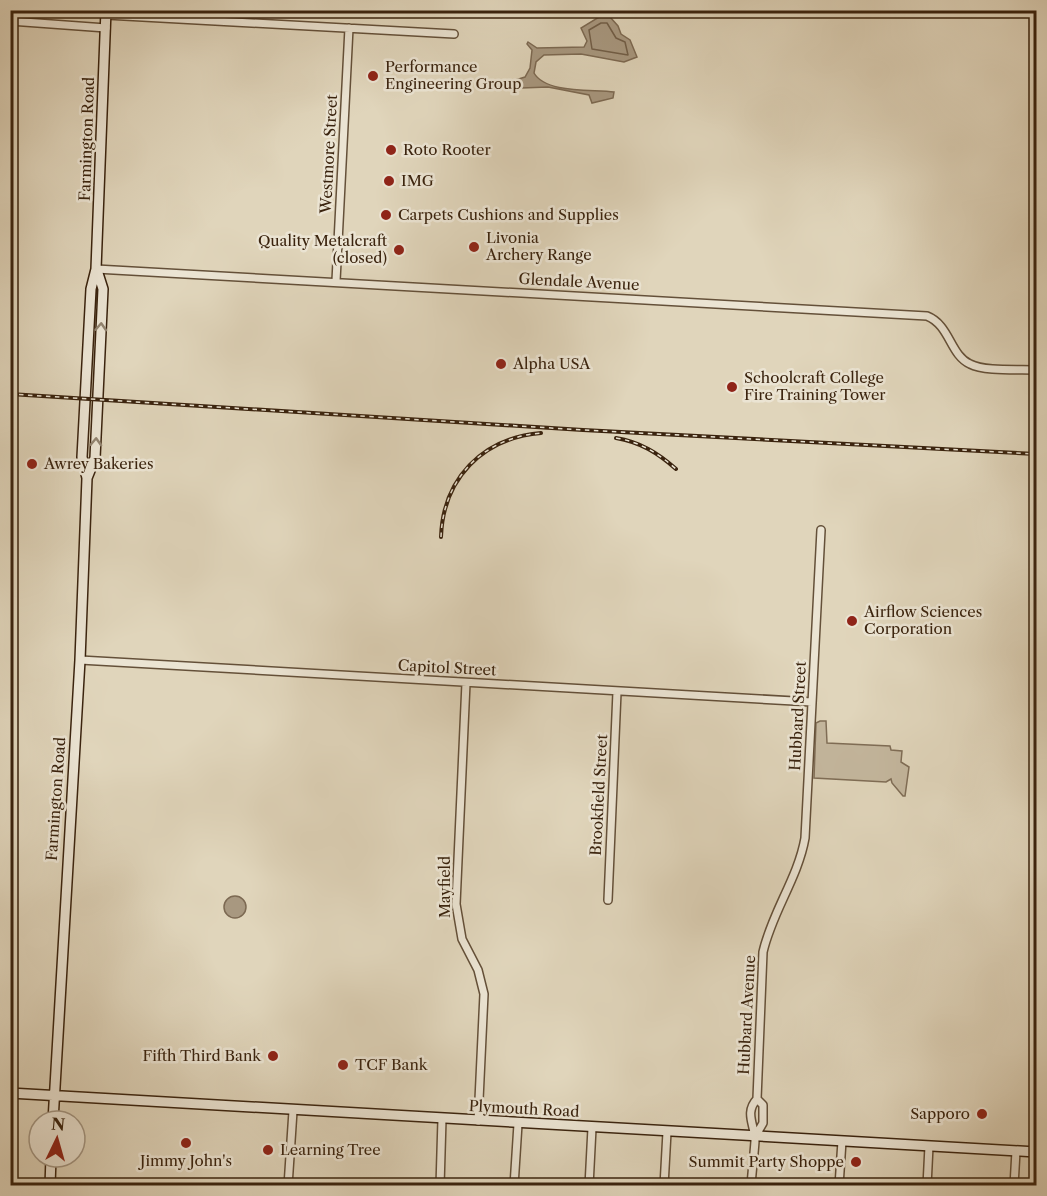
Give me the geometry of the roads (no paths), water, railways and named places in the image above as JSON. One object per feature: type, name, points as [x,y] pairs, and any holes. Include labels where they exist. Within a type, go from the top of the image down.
[{"type":"main road","name":"Farmington Road","points":[[54,1109],[80,660],[87,478],[95,458],[103,289],[96,268],[106,13]]},
{"type":"main road","name":"Plymouth Road","points":[[10,1093],[1036,1152]]},
{"type":"main road","points":[[50,1185],[51,1169]]},
{"type":"street","points":[[999,10],[1036,13]]},
{"type":"street","points":[[106,13],[454,34]]},
{"type":"street","points":[[10,21],[105,28]]},
{"type":"street","name":"Westmore Street","points":[[336,281],[349,28]]},
{"type":"street","name":"Glendale Avenue","points":[[96,268],[927,316],[944,328],[969,364],[979,367],[1036,370]]},
{"type":"street","name":"Hubbard Street","points":[[783,900],[806,838],[821,530]]},
{"type":"street","name":"Capitol Street","points":[[80,660],[812,702]]},
{"type":"street","name":"Mayfield","points":[[466,683],[456,904],[462,939],[478,970],[483,994],[478,1121]]},
{"type":"street","name":"Brookfield Street","points":[[608,900],[617,692]]},
{"type":"street","name":"Hubbard Avenue","points":[[755,1137],[750,1121],[751,1105],[757,1099],[763,952],[783,900]]},
{"type":"street","name":"Hubbard Avenue","points":[[755,1137],[763,1123],[763,1105],[757,1099]]},
{"type":"street","points":[[288,1185],[293,1111]]},
{"type":"street","points":[[440,1185],[442,1119]]},
{"type":"street","points":[[514,1185],[518,1124]]},
{"type":"street","points":[[589,1185],[592,1128]]},
{"type":"street","points":[[664,1185],[667,1132]]},
{"type":"street","points":[[751,1185],[755,1137]]},
{"type":"street","points":[[839,1185],[842,1142]]},
{"type":"street","points":[[927,1185],[929,1146]]},
{"type":"street","points":[[1014,1185],[1016,1151]]},
{"type":"water","points":[[599,17],[610,17],[618,26],[621,34],[630,40],[637,57],[624,62],[581,54],[544,55],[536,62],[534,73],[540,80],[559,87],[614,92],[613,98],[592,103],[589,95],[548,87],[495,89],[499,85],[525,77],[530,68],[532,50],[528,42],[537,48],[584,47],[587,41],[581,28]]},
{"type":"water","points":[[235,896],[243,899],[246,907],[243,915],[235,918],[227,915],[224,907],[227,899]]},
{"type":"railway","points":[[10,394],[583,430],[1036,454]]},
{"type":"railway","points":[[441,537],[443,516],[449,497],[458,480],[470,465],[501,443],[541,433]]},
{"type":"railway","points":[[616,438],[648,449],[676,469]]},
{"type":"place","name":"Performance Engineering Group","points":[[373,76]]},
{"type":"place","name":"Roto Rooter","points":[[391,150]]},
{"type":"place","name":"IMG","points":[[389,181]]},
{"type":"place","name":"Carpets Cushions and Supplies","points":[[386,215]]},
{"type":"place","name":"Livonia Archery Range","points":[[474,247]]},
{"type":"place","name":"Quality Metalcraft (closed)","points":[[399,250]]},
{"type":"place","name":"Alpha USA","points":[[501,364]]},
{"type":"place","name":"Schoolcraft College Fire Training Tower","points":[[732,387]]},
{"type":"place","name":"Awrey Bakeries","points":[[32,464]]},
{"type":"place","name":"Airflow Sciences Corporation","points":[[852,621]]},
{"type":"place","name":"Fifth Third Bank","points":[[273,1056]]},
{"type":"place","name":"TCF Bank","points":[[343,1065]]},
{"type":"place","name":"Sapporo","points":[[982,1114]]},
{"type":"place","name":"Jimmy John's","points":[[186,1143]]},
{"type":"place","name":"Learning Tree","points":[[268,1150]]},
{"type":"place","name":"Summit Party Shoppe","points":[[856,1162]]}]
